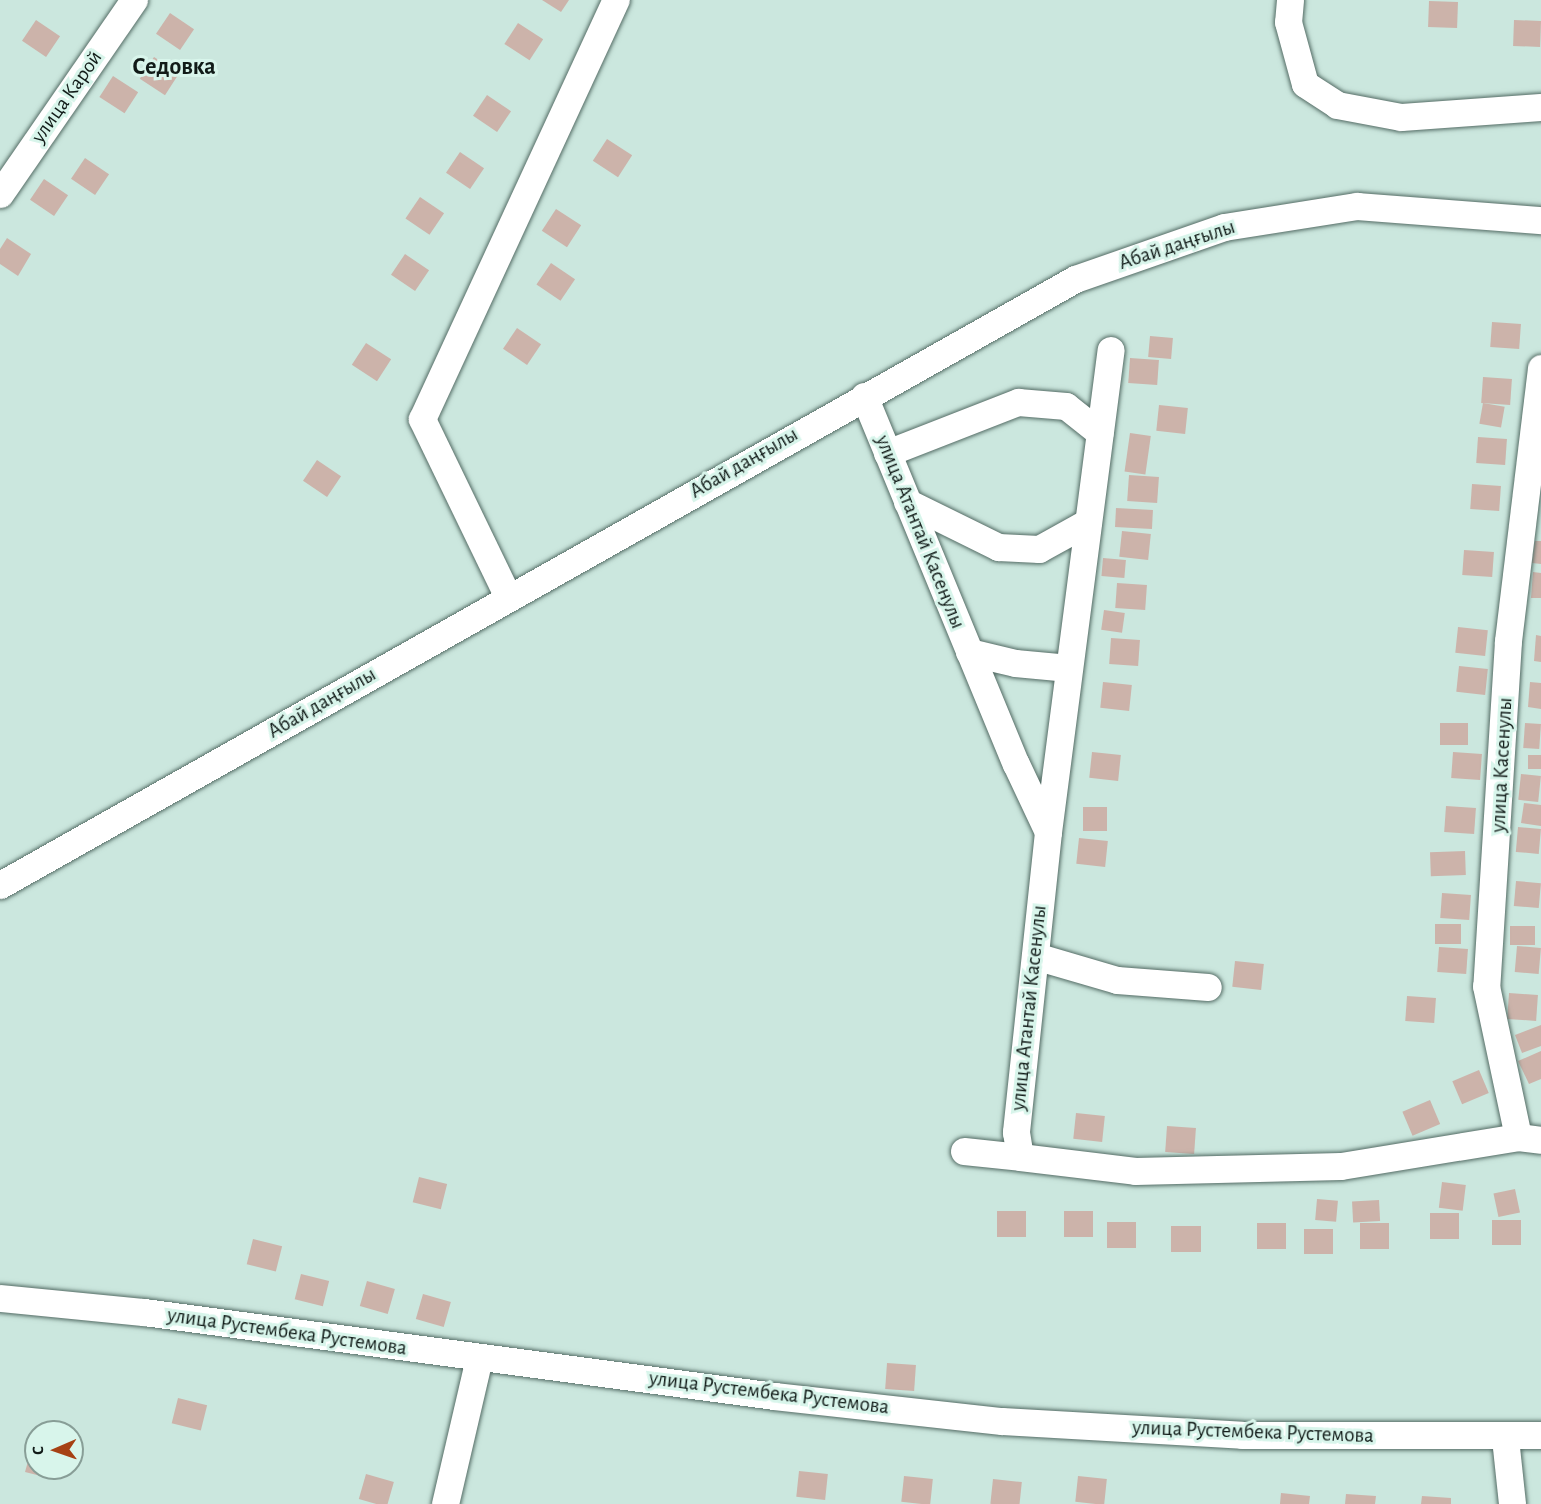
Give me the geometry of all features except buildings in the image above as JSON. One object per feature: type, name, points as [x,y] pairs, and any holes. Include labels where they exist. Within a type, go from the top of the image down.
[{"type":"street","name":"улица Карой","points":[[0,194],[134,0]]},
{"type":"street","points":[[508,597],[422,419],[616,0]]},
{"type":"street","points":[[1290,0],[1288,22],[1305,84],[1336,105],[1401,117],[1541,107]]},
{"type":"street","name":"Абай даңғылы","points":[[0,885],[1075,279],[1224,227],[1358,206],[1541,220]]},
{"type":"street","points":[[1048,832],[1111,350]]},
{"type":"street","name":"улица Касенулы","points":[[1529,1138],[1486,986],[1508,641],[1541,368]]},
{"type":"street","name":"улица Атантай Касенулы","points":[[864,396],[1016,764],[1048,832],[1016,1132],[1020,1157]]},
{"type":"street","points":[[887,453],[1018,402],[1066,406],[1100,433]]},
{"type":"street","points":[[907,502],[998,547],[1039,549],[1088,522]]},
{"type":"street","points":[[969,652],[1015,663],[1069,668]]},
{"type":"street","points":[[1016,764],[1038,771],[1058,759]]},
{"type":"street","points":[[1035,956],[1117,980],[1208,987]]},
{"type":"street","points":[[964,1151],[1135,1171],[1341,1166],[1529,1138]]},
{"type":"street","name":"улица Рустембека Рустемова","points":[[0,1298],[144,1312],[479,1358],[1002,1420],[1242,1435],[1505,1438],[1541,1435]]},
{"type":"street","points":[[445,1504],[479,1358]]},
{"type":"street","points":[[1505,1438],[1512,1504]]},
{"type":"district","name":"Седовка","points":[[174,68]]}]
